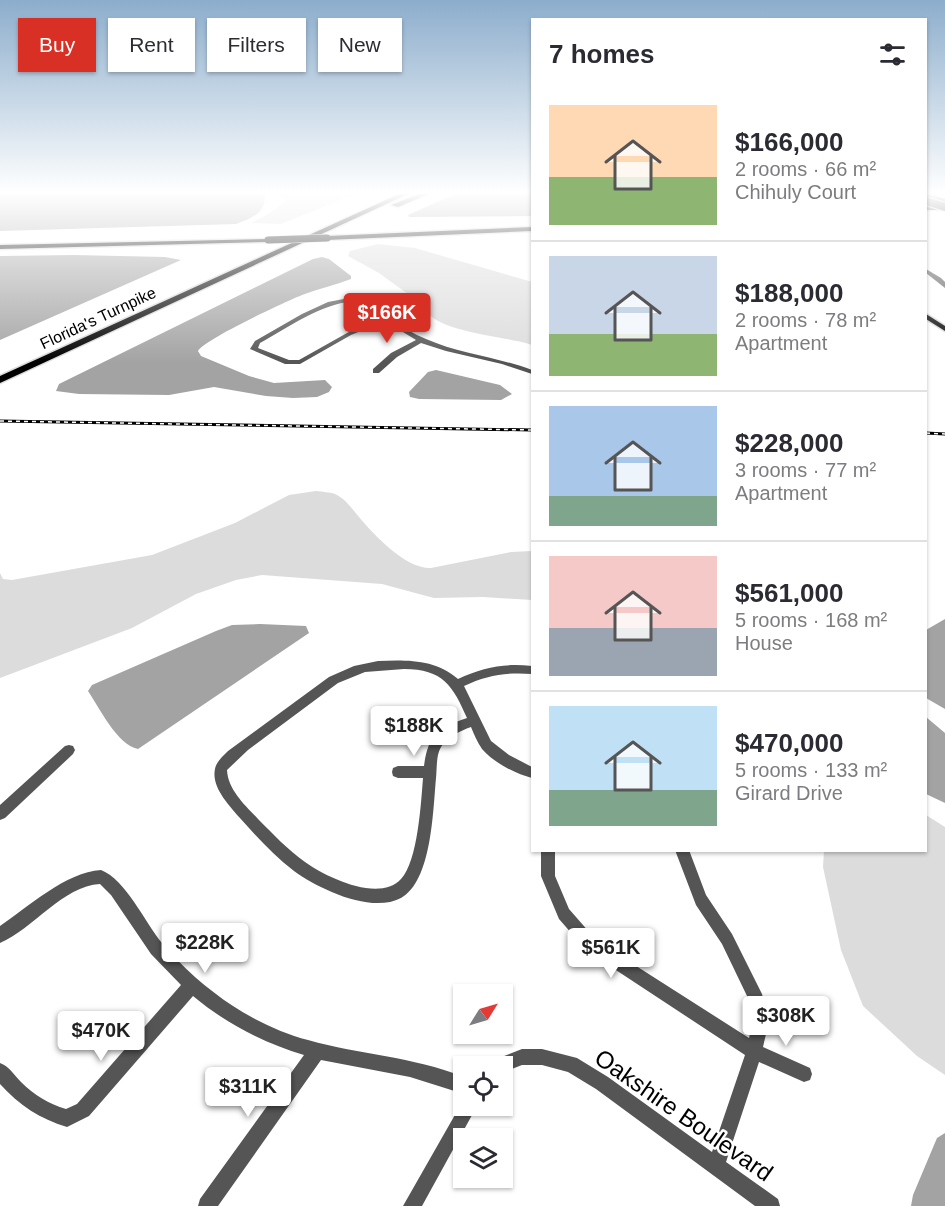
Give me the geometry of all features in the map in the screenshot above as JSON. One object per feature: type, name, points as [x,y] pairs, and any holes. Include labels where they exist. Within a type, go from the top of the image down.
[{"type":"highway","name":"Florida's Turnpike","points":[[0,371],[265,250]]},
{"type":"highway","name":"Florida's Turnpike","points":[[0,380],[281,250]]},
{"type":"main road","points":[[927,309],[945,321]]},
{"type":"main road","points":[[927,317],[945,329]]},
{"type":"street","points":[[927,272],[945,286]]},
{"type":"street","points":[[385,318],[349,334],[300,362],[288,362],[259,351],[253,346],[311,313],[349,299],[359,301],[421,340],[451,350],[511,363],[531,372]]},
{"type":"street","points":[[376,371],[394,355],[421,340]]},
{"type":"street","points":[[472,720],[449,730],[438,739],[433,748],[418,860],[410,880],[396,893],[374,898],[345,889],[304,871],[278,848],[233,800],[223,786],[221,769],[227,759],[237,749],[281,720],[323,685],[358,669],[419,665],[442,672],[458,684],[472,720],[488,747],[515,766],[531,773]]},
{"type":"street","points":[[458,684],[486,670],[510,668],[531,670]]},
{"type":"street","points":[[0,814],[69,750]]},
{"type":"street","points":[[398,772],[430,772]]},
{"type":"street","points":[[548,852],[548,876],[564,914],[592,946],[754,1051],[804,1074]]},
{"type":"street","points":[[683,852],[700,900],[727,939],[754,994],[761,1021],[754,1051],[716,1166]]},
{"type":"street","points":[[0,935],[74,884],[87,877],[101,877],[111,884],[149,940],[192,985],[230,1013],[272,1036],[317,1051],[391,1063],[439,1075],[453,1081]]},
{"type":"street","points":[[0,1071],[14,1089],[49,1114],[68,1118],[83,1110],[192,985]]},
{"type":"street","points":[[207,1206],[317,1051]]},
{"type":"street","name":"Oakshire Boulevard","points":[[513,1061],[522,1058],[542,1057],[571,1064],[602,1083],[771,1206]]},
{"type":"street","points":[[412,1206],[462,1116]]},
{"type":"shaded area","points":[[423,250],[531,282],[531,345],[454,328],[440,322],[429,314],[423,305],[379,273],[348,256],[350,251]]},
{"type":"shaded area","points":[[0,256],[165,257],[181,260],[0,340]]},
{"type":"shaded area","points":[[322,257],[329,259],[351,276],[351,279],[302,295],[280,305],[215,338],[198,351],[201,356],[249,376],[274,383],[325,380],[332,387],[329,392],[317,397],[293,398],[214,387],[169,395],[79,394],[56,391],[59,384],[313,259]]},
{"type":"shaded area","points":[[436,370],[500,385],[512,394],[501,400],[410,397],[409,392],[428,372]]},
{"type":"shaded area","points":[[316,491],[339,496],[392,550],[421,567],[431,568],[511,552],[531,551],[531,600],[483,597],[434,598],[382,584],[262,575],[236,580],[196,594],[132,628],[0,678],[0,573],[3,579],[12,580],[152,555],[235,523],[289,495]]},
{"type":"shaded area","points":[[945,619],[945,709],[927,699],[927,629]]},
{"type":"shaded area","points":[[232,625],[306,626],[309,633],[138,749],[130,746],[116,733],[88,691],[92,685],[216,631]]},
{"type":"shaded area","points":[[927,718],[945,733],[945,803],[927,794]]},
{"type":"shaded area","points":[[927,816],[945,827],[945,1075],[917,1056],[863,1006],[841,950],[823,867],[824,852],[927,852]]},
{"type":"shaded area","points":[[945,1133],[945,1206],[911,1206],[913,1195],[937,1138]]},
{"type":"railway","points":[[0,421],[531,430]]},
{"type":"railway","points":[[927,433],[945,434]]}]
